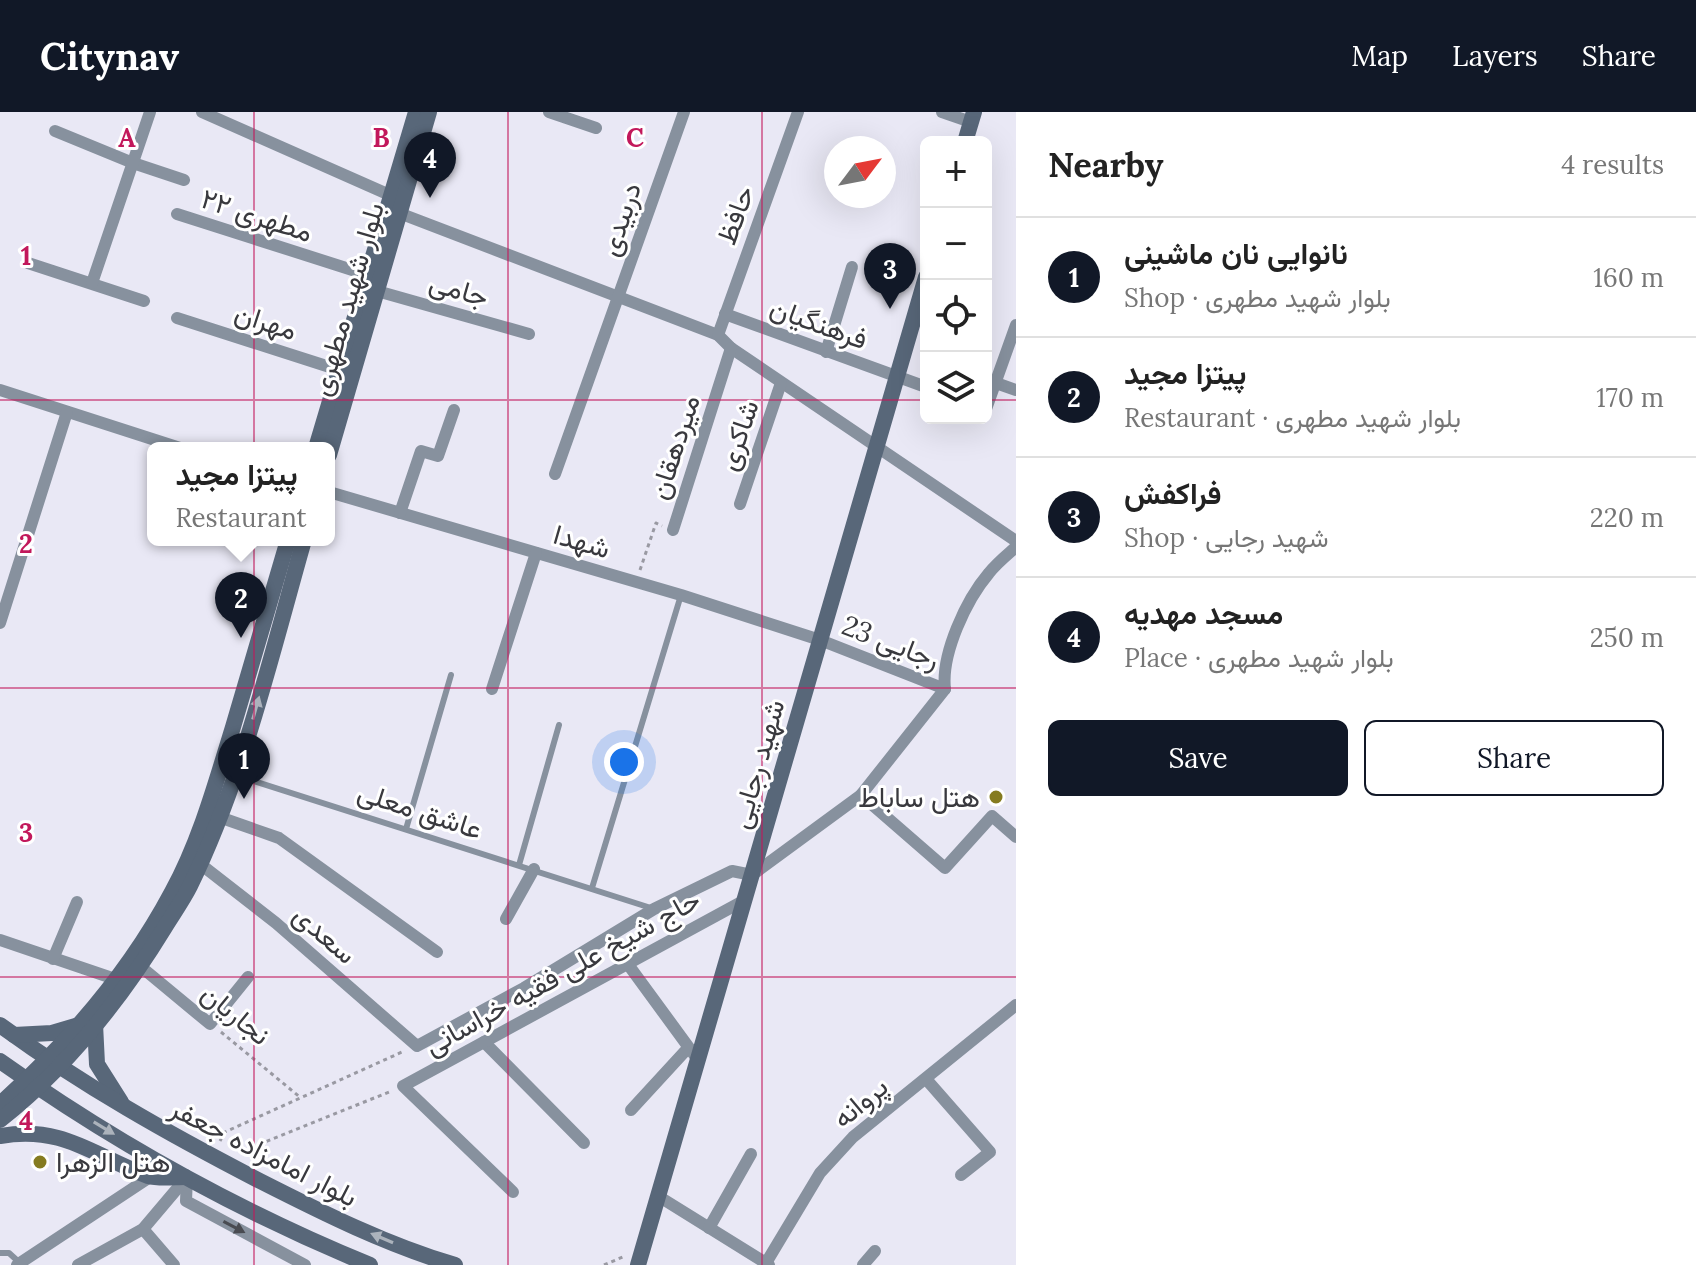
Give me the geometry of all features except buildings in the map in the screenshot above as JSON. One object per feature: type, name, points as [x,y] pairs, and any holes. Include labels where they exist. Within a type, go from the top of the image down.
[{"type":"main road","name":"بلوار شهید مطهری","points":[[318,442],[416,112]]},
{"type":"main road","name":"بلوار شهید مطهری","points":[[333,442],[429,112]]},
{"type":"main road","name":"شهید رجایی","points":[[639,1263],[693,1054],[745,900],[925,280]]},
{"type":"main road","points":[[126,1109],[97,1064],[88,1024],[172,894],[183,869],[222,764],[286,546]]},
{"type":"main road","points":[[0,1120],[140,966],[190,887],[235,775],[302,546]]},
{"type":"main road","points":[[14,1035],[52,1033],[88,1024]]},
{"type":"main road","name":"بلوار امامزاده جعفر","points":[[0,1025],[126,1109],[212,1156],[329,1216],[419,1254],[455,1265]]},
{"type":"main road","name":"بلوار امامزاده جعفر","points":[[0,1061],[32,1084],[187,1177],[323,1246],[370,1265]]},
{"type":"main road","points":[[0,1104],[32,1084]]},
{"type":"main road","points":[[0,1136],[34,1133],[61,1138],[150,1177],[187,1177]]},
{"type":"street","points":[[92,283],[150,112]]},
{"type":"street","points":[[202,112],[392,196]]},
{"type":"street","points":[[549,112],[596,128]]},
{"type":"street","name":"دربیدی","points":[[555,474],[684,112]]},
{"type":"street","name":"حافظ","points":[[718,335],[798,112]]},
{"type":"street","points":[[942,112],[973,117]]},
{"type":"street","points":[[55,131],[184,180]]},
{"type":"street","points":[[399,213],[718,335],[731,348],[1016,544],[988,574],[966,610],[943,672],[945,689],[861,795],[752,875]]},
{"type":"street","name":"مطهری ۲۲","points":[[177,214],[368,275]]},
{"type":"street","points":[[28,263],[144,301]]},
{"type":"street","points":[[826,352],[852,267]]},
{"type":"street","name":"جامی","points":[[377,291],[529,334]]},
{"type":"street","name":"فرهنگیان","points":[[725,314],[920,385]]},
{"type":"street","name":"مهران","points":[[177,318],[339,370]]},
{"type":"street","points":[[992,393],[1016,325]]},
{"type":"street","name":"میردهقان","points":[[673,530],[731,348]]},
{"type":"street","name":"شاکری","points":[[740,504],[781,383]]},
{"type":"street","points":[[996,383],[1016,390]]},
{"type":"street","points":[[0,390],[161,442]]},
{"type":"street","points":[[400,513],[421,451],[438,456],[454,410]]},
{"type":"street","points":[[0,623],[67,412]]},
{"type":"street","name":"شهدا","points":[[335,494],[681,595],[820,640]]},
{"type":"street","points":[[492,689],[536,553]]},
{"type":"street","name":"رجایی 23","points":[[820,640],[945,689]]},
{"type":"street","points":[[861,795],[945,868],[992,816],[1016,837]]},
{"type":"street","points":[[219,817],[279,838],[437,952]]},
{"type":"street","name":"سعدی","points":[[199,863],[276,923],[417,1046]]},
{"type":"street","points":[[506,919],[534,869]]},
{"type":"street","name":"حاج شیخ علی فقیه خراسانی","points":[[417,1046],[524,988],[654,909],[732,871],[752,875]]},
{"type":"street","name":"حاج شیخ علی فقیه خراسانی","points":[[403,1086],[745,900]]},
{"type":"street","points":[[53,959],[77,902]]},
{"type":"street","points":[[0,940],[115,979]]},
{"type":"street","points":[[627,963],[693,1054],[631,1110]]},
{"type":"street","name":"نجاریان","points":[[140,966],[210,1024]]},
{"type":"street","points":[[210,1024],[248,977]]},
{"type":"street","name":"پروانه","points":[[768,1264],[820,1173],[853,1137],[1016,1005]]},
{"type":"street","points":[[484,1042],[584,1143]]},
{"type":"street","points":[[926,1079],[990,1152],[961,1175]]},
{"type":"street","points":[[403,1086],[513,1192]]},
{"type":"street","points":[[709,1228],[751,1154]]},
{"type":"street","points":[[19,1264],[150,1177]]},
{"type":"street","points":[[78,1265],[143,1229],[187,1177]]},
{"type":"street","points":[[187,1177],[186,1201],[305,1265]]},
{"type":"street","points":[[658,1196],[768,1264]]},
{"type":"street","points":[[143,1229],[174,1265]]},
{"type":"street","points":[[863,1265],[875,1251]]},
{"type":"lane","points":[[592,888],[681,595]]},
{"type":"lane","points":[[406,829],[451,675]]},
{"type":"lane","points":[[519,865],[559,725]]},
{"type":"lane","name":"عاشق معلی","points":[[235,775],[654,909]]},
{"type":"lane","points":[[0,1253],[9,1253],[19,1264]]},
{"type":"path","name":"میردهقان","points":[[637,582],[656,523],[673,530]]},
{"type":"path","name":"نجاریان","points":[[210,1024],[301,1098]]},
{"type":"path","points":[[212,1156],[225,1132],[417,1046]]},
{"type":"path","points":[[245,1173],[260,1144],[403,1086]]},
{"type":"place","name":"مسجد مهدیه","points":[[430,198]]},
{"type":"place","name":"فراکفش","points":[[890,309]]},
{"type":"place","name":"پیتزا مجید","points":[[241,638]]},
{"type":"place","name":"هتل ساباط","points":[[996,797]]},
{"type":"place","name":"نانوایی نان ماشینی","points":[[244,799]]},
{"type":"place","name":"هتل الزهرا","points":[[40,1162]]}]
